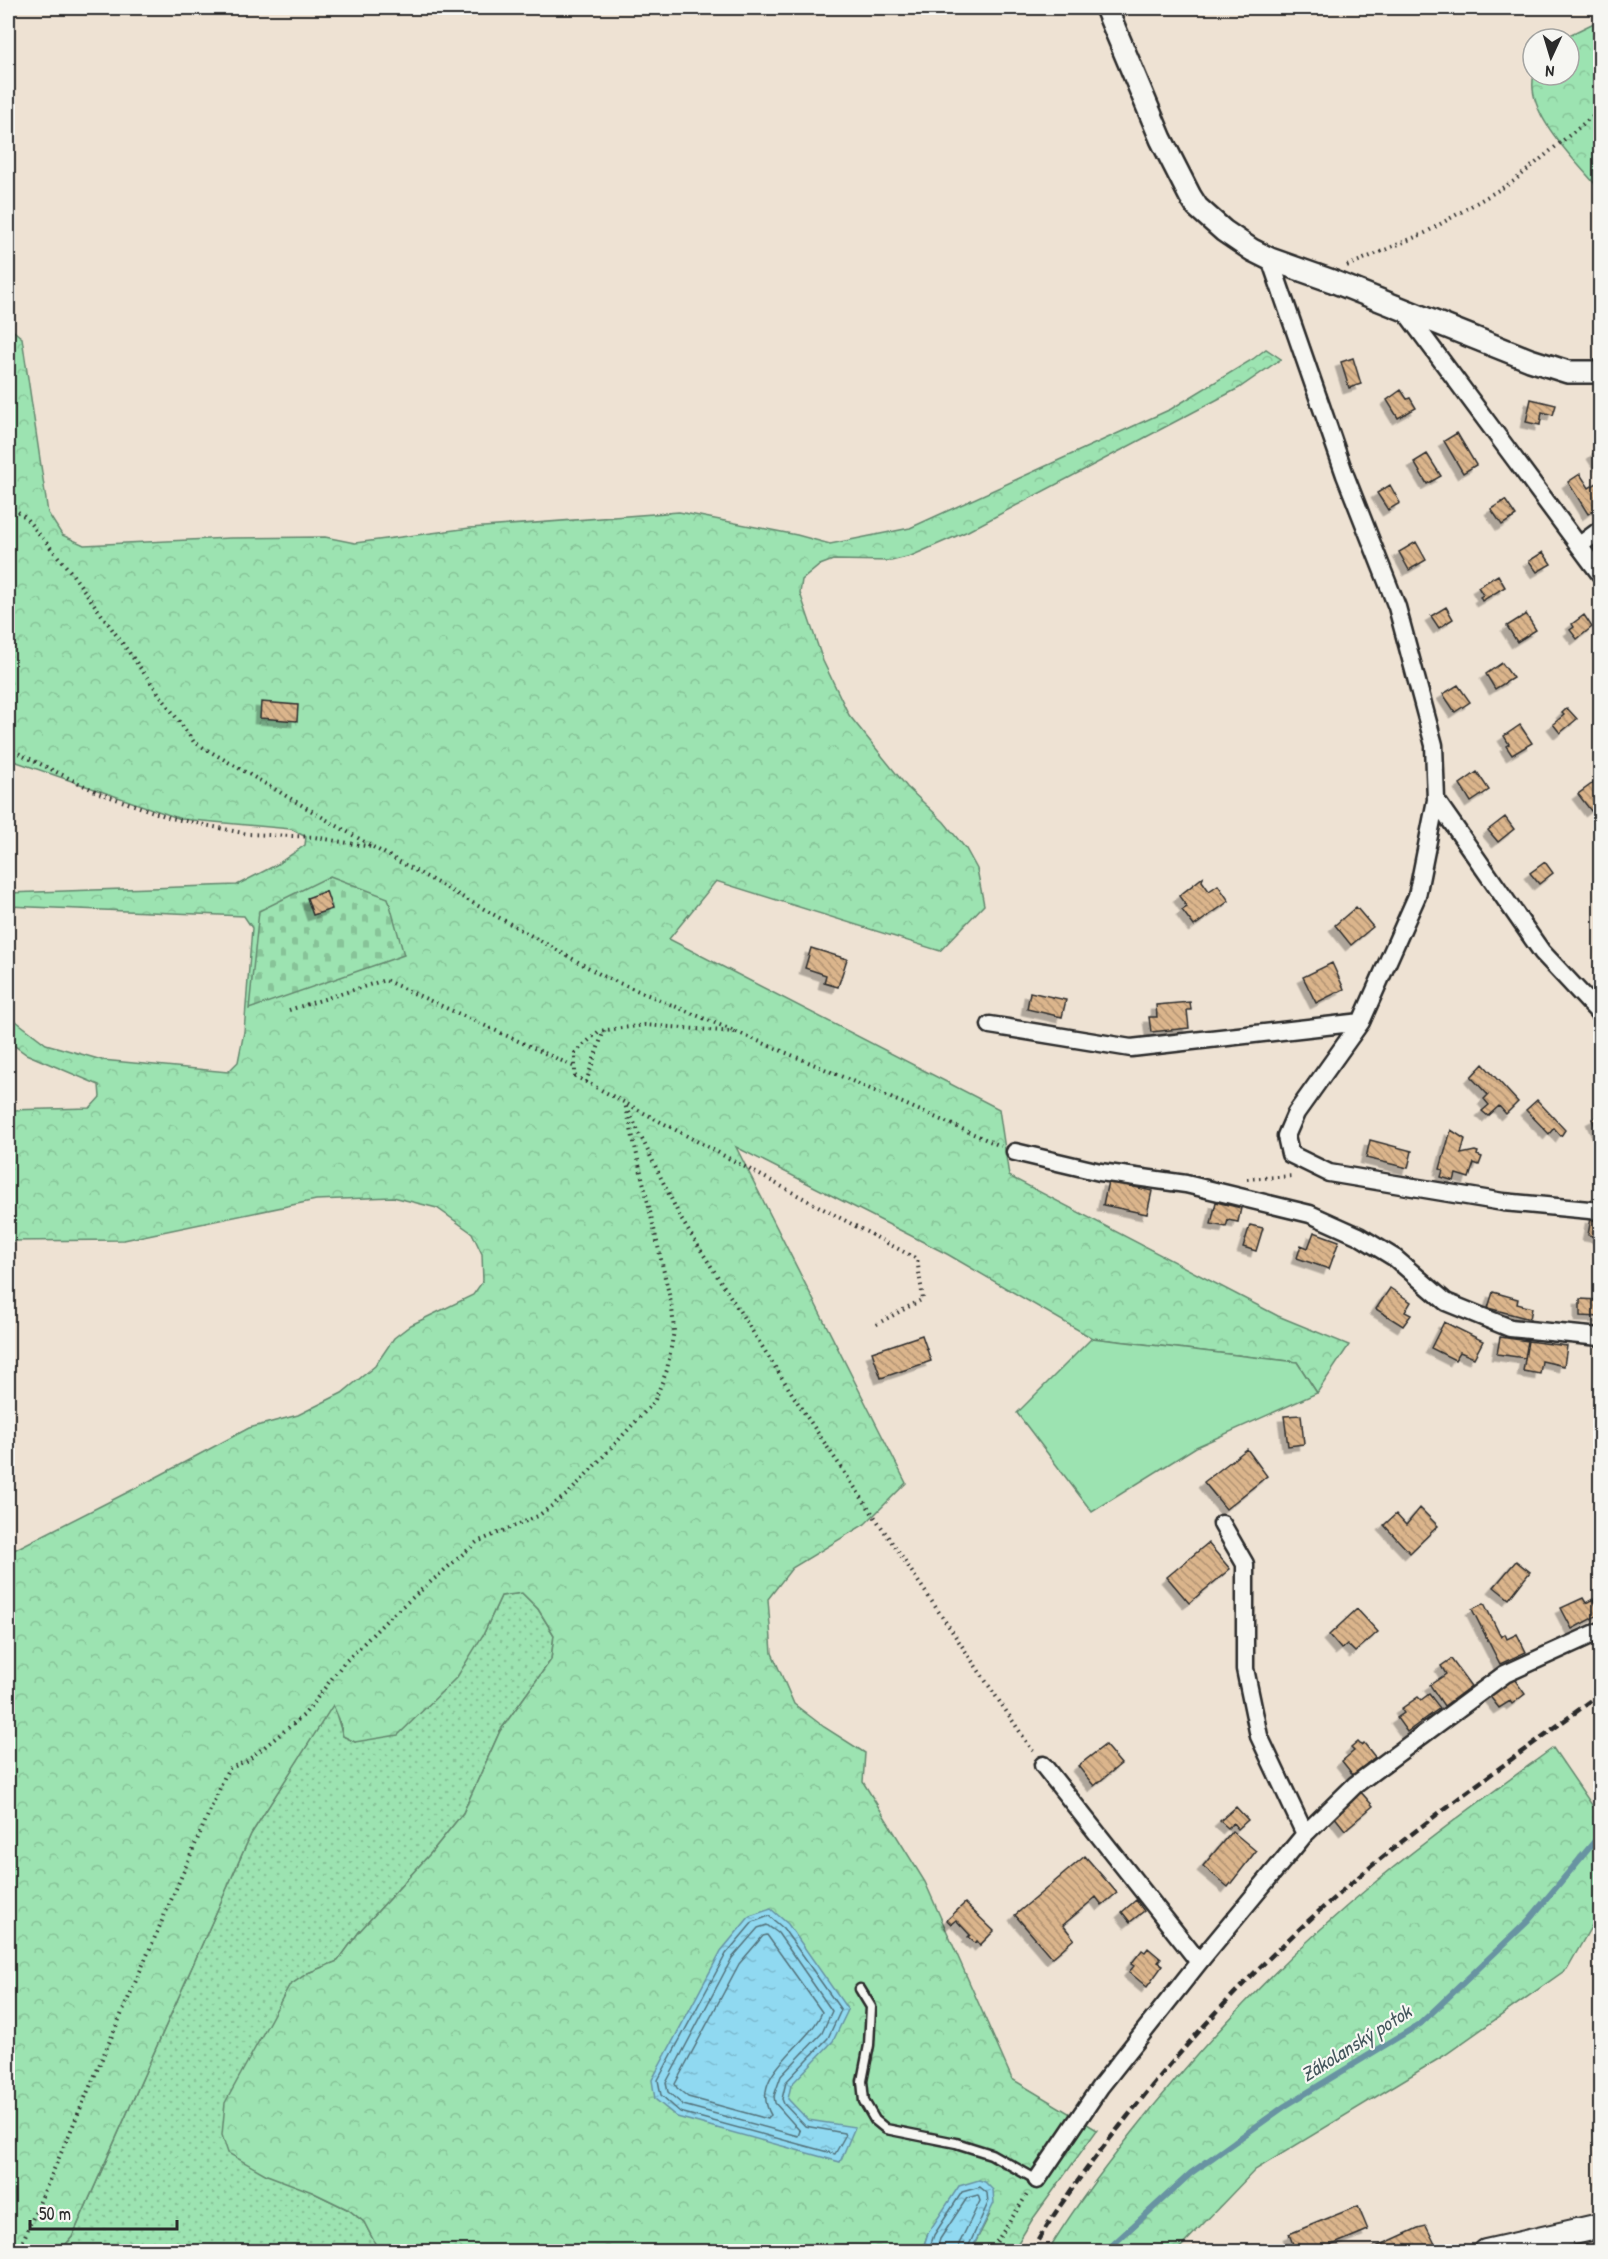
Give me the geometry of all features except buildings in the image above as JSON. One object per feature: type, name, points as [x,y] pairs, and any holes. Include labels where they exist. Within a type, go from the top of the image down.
[{"type":"main road","points":[[1486,2252],[1600,2226]]},
{"type":"street","points":[[1106,8],[1161,139],[1190,196],[1197,207],[1224,231],[1270,259],[1332,281],[1530,360],[1568,372],[1600,372]]},
{"type":"street","points":[[1270,259],[1345,475],[1397,607],[1434,746],[1436,800],[1417,896],[1361,1022],[1296,1113],[1286,1136],[1290,1154],[1329,1173],[1503,1202],[1600,1211]]},
{"type":"street","points":[[1404,310],[1600,574]]},
{"type":"street","points":[[1580,545],[1600,530]]},
{"type":"street","points":[[1436,800],[1542,952],[1600,1014]]},
{"type":"street","points":[[990,1025],[1131,1048],[1361,1022]]},
{"type":"street","points":[[1015,1152],[1100,1172],[1186,1184],[1310,1214],[1359,1236],[1395,1258],[1446,1302],[1510,1328],[1600,1337]]},
{"type":"street","points":[[1222,1524],[1245,1564],[1245,1669],[1259,1736],[1305,1834]]},
{"type":"street","points":[[1037,2180],[1100,2087],[1199,1962],[1305,1834],[1355,1785],[1505,1674],[1600,1631]]},
{"type":"street","points":[[1043,1765],[1199,1962]]},
{"type":"lane","points":[[860,1989],[871,2007],[870,2045],[862,2081],[864,2101],[875,2120],[886,2129],[956,2143],[991,2154],[1037,2180]]},
{"type":"path","points":[[1332,281],[1343,268],[1425,233],[1514,182],[1600,111]]},
{"type":"path","points":[[8,505],[24,516],[70,571],[194,742],[375,848],[605,977],[1015,1152]]},
{"type":"path","points":[[8,747],[99,793],[171,818],[248,834],[314,837],[375,848]]},
{"type":"path","points":[[289,1010],[385,980],[575,1067]]},
{"type":"path","points":[[739,1033],[645,1025],[598,1031],[575,1053],[575,1076],[917,1259],[923,1299],[875,1325]]},
{"type":"path","points":[[586,1082],[604,1030]]},
{"type":"path","points":[[625,1103],[687,1229],[805,1414],[1043,1765]]},
{"type":"path","points":[[18,2252],[228,1769],[247,1761],[304,1715],[343,1664],[390,1617],[477,1542],[538,1516],[569,1493],[654,1402],[668,1370],[674,1331],[672,1307],[625,1103]]},
{"type":"path","points":[[1246,1179],[1329,1173]]},
{"type":"path","points":[[990,2252],[1037,2180]]},
{"type":"green space","points":[[1600,20],[1600,190],[1566,151],[1544,121],[1533,90],[1533,87],[1581,87],[1581,29]]},
{"type":"green space","points":[[10,328],[22,338],[48,513],[62,535],[84,545],[230,538],[325,537],[355,543],[470,528],[679,512],[797,535],[830,544],[910,528],[1171,409],[1266,349],[1281,359],[1239,388],[968,531],[911,556],[891,561],[833,560],[820,565],[802,580],[800,593],[823,661],[849,715],[907,787],[944,822],[966,849],[977,869],[984,905],[940,951],[716,881],[669,939],[999,1109],[1009,1176],[1278,1316],[1349,1345],[1317,1393],[1297,1362],[1092,1338],[947,1254],[736,1147],[906,1483],[865,1524],[792,1568],[768,1599],[772,1653],[794,1704],[824,1727],[865,1753],[863,1782],[925,1882],[1012,2079],[1097,2130],[1032,2220],[1013,2251],[971,2251],[989,2216],[928,2233],[922,2251],[379,2251],[364,2222],[349,2210],[312,2192],[267,2175],[228,2153],[222,2135],[225,2103],[289,1986],[308,1973],[338,1961],[359,1932],[430,1854],[463,1813],[500,1731],[551,1660],[554,1635],[538,1609],[522,1593],[501,1596],[483,1635],[457,1677],[398,1735],[355,1742],[343,1736],[333,1705],[251,1834],[72,2237],[60,2251],[8,2251],[8,1553],[249,1428],[298,1415],[342,1393],[375,1366],[394,1338],[411,1325],[473,1295],[483,1281],[482,1254],[472,1233],[437,1208],[393,1197],[316,1200],[124,1240],[8,1241],[8,1110],[90,1108],[100,1097],[99,1085],[26,1054],[8,1041],[8,1015],[46,1044],[102,1060],[228,1072],[238,1062],[244,1032],[252,928],[244,916],[8,906],[8,893],[237,885],[276,865],[305,845],[306,837],[291,829],[181,819],[8,759],[8,330]]},
{"type":"green space","points":[[330,876],[388,898],[404,955],[249,1009],[259,911]]},
{"type":"green space","points":[[1092,1338],[1297,1362],[1317,1393],[1196,1447],[1092,1512],[1017,1413]]},
{"type":"green space","points":[[522,1593],[538,1609],[554,1635],[551,1660],[500,1731],[463,1813],[430,1854],[359,1932],[338,1961],[308,1973],[289,1986],[278,2008],[312,2192],[349,2210],[364,2222],[379,2251],[60,2252],[72,2237],[251,1834],[333,1704],[343,1736],[355,1742],[483,1635],[501,1596]]},
{"type":"green space","points":[[1553,1748],[1594,1808],[1600,1812],[1600,1911],[1567,1969],[1445,2055],[1255,2170],[1177,2251],[1048,2251],[1121,2147],[1188,2065],[1248,1999],[1312,1937],[1400,1862]]},
{"type":"water","points":[[771,1909],[788,1924],[848,2010],[833,2041],[791,2085],[788,2099],[808,2120],[855,2127],[840,2162],[677,2117],[655,2099],[652,2080],[721,1951],[750,1916]]},
{"type":"water","points":[[979,2180],[985,2182],[993,2190],[994,2203],[971,2251],[922,2251],[928,2233],[959,2186]]},
{"type":"waterway","name":"Zákolanský potok","points":[[1105,2252],[1191,2173],[1285,2106],[1420,2024],[1528,1921],[1600,1835]]},
{"type":"railway","points":[[1031,2252],[1051,2219],[1096,2156],[1177,2056],[1237,1990],[1334,1898],[1396,1846],[1600,1694]]}]
